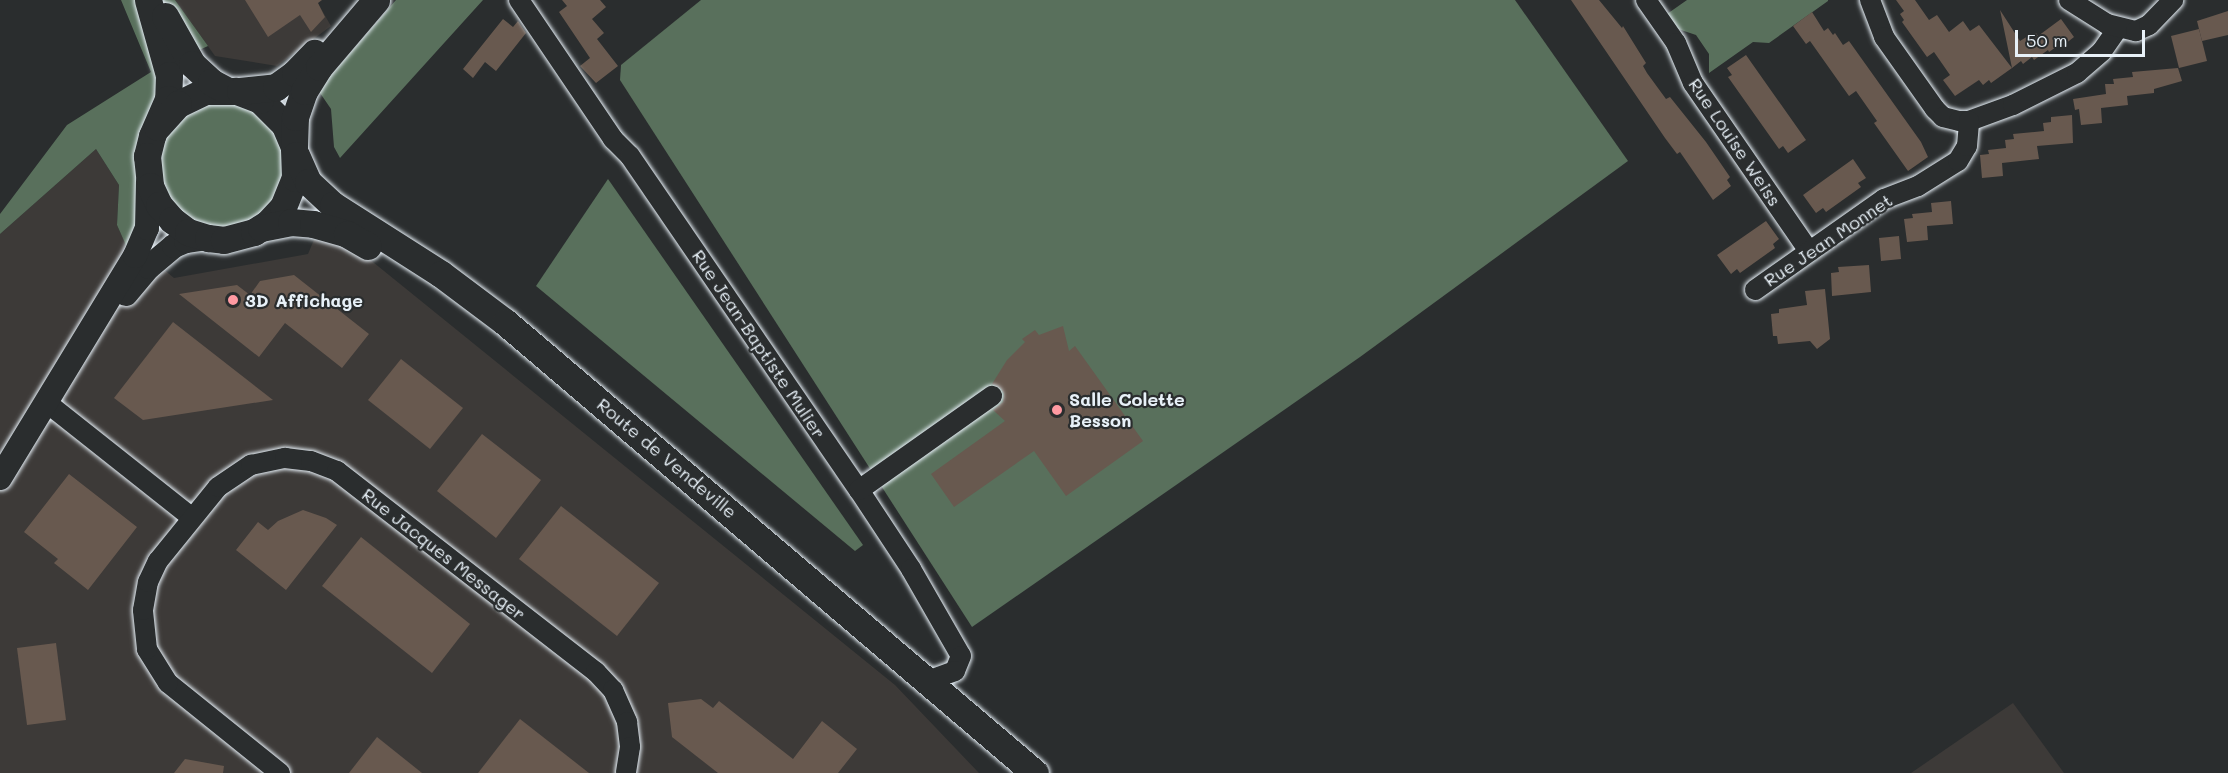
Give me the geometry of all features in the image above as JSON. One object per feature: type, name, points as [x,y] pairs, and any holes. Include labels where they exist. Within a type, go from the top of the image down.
[{"type":"main road","points":[[148,0],[170,75],[168,99],[149,146],[148,176],[154,196],[165,213],[188,232],[208,238],[239,238],[261,228],[278,213],[291,193],[296,171],[295,117],[304,91],[319,67],[376,0]]},
{"type":"main road","points":[[154,0],[192,64],[207,79],[231,90],[252,96],[274,110],[284,124],[295,151]]},
{"type":"main road","points":[[157,127],[170,111],[186,99],[205,92],[267,89],[284,83],[376,0]]},
{"type":"main road","name":"Route de Vendeville","points":[[295,151],[308,182],[333,205],[476,298],[1035,773]]},
{"type":"main road","name":"Route de Vendeville","points":[[261,228],[303,222],[335,229],[355,238],[444,292],[563,388],[1014,773]]},
{"type":"street","name":"Rue Jean-Baptiste Mulier","points":[[519,0],[613,139],[630,156],[859,490],[961,654],[961,663],[956,671],[928,681]]},
{"type":"street","name":"Rue Louise Weiss","points":[[1646,0],[1676,43],[1693,83],[1809,250]]},
{"type":"street","points":[[1870,0],[1884,37],[1935,109],[1948,119],[1969,121],[2013,105],[2077,73],[2102,51],[2118,28]]},
{"type":"street","points":[[2069,0],[2118,28],[2136,30],[2145,28],[2173,0]]},
{"type":"street","name":"Rue Jean Monnet","points":[[1755,290],[1884,199],[1918,186],[1958,161],[1967,146],[1969,121]]},
{"type":"street","points":[[0,478],[72,362],[144,237],[150,213],[148,176]]},
{"type":"street","points":[[72,362],[118,303],[161,256],[186,241],[208,238]]},
{"type":"street","points":[[859,490],[992,396]]},
{"type":"street","points":[[46,402],[191,517]]},
{"type":"street","name":"Rue Jacques Messager","points":[[280,773],[176,691],[160,673],[147,649],[142,610],[148,582],[158,561],[191,517],[222,483],[251,465],[273,459],[299,459],[337,471],[604,680],[618,699],[627,722],[630,747],[626,773]]},
{"type":"shaded area","points":[[175,0],[316,0],[331,26],[277,66],[215,56]]},
{"type":"shaded area","points":[[96,149],[119,185],[117,225],[129,251],[134,245],[174,278],[308,254],[316,235],[347,241],[895,685],[979,773],[0,773],[0,234]]},
{"type":"shaded area","points":[[2013,703],[2064,773],[1911,773]]},
{"type":"green space","points":[[121,0],[175,0],[208,46],[162,67],[143,223],[129,252],[117,225],[119,185],[96,149],[0,234],[0,214],[67,125],[151,72]]},
{"type":"green space","points":[[396,0],[483,0],[340,158],[334,147],[331,109],[318,90]]},
{"type":"green space","points":[[701,0],[1515,0],[1628,161],[1360,357],[972,627],[620,80],[621,65]]},
{"type":"green space","points":[[1687,0],[1828,1],[1769,43],[1753,42],[1709,73],[1709,54],[1696,35],[1678,29],[1667,14]]},
{"type":"green space","points":[[222,103],[246,107],[266,121],[280,141],[284,165],[280,189],[266,209],[246,223],[222,227],[198,223],[178,209],[164,189],[160,165],[164,141],[178,121],[198,107]]},
{"type":"green space","points":[[608,179],[863,545],[855,551],[536,286]]},
{"type":"building","points":[[245,0],[322,0],[318,3],[325,17],[311,32],[300,15],[268,37]]},
{"type":"building","points":[[562,0],[600,0],[606,7],[592,19],[604,33],[597,39],[618,66],[596,83],[580,66],[590,58],[559,12],[567,6]]},
{"type":"building","points":[[1571,0],[1599,0],[1622,28],[1623,26],[1646,63],[1643,66],[1647,73],[1666,99],[1670,97],[1706,142],[1730,177],[1727,180],[1731,186],[1713,200],[1680,152],[1677,154],[1665,138]]},
{"type":"building","points":[[1896,0],[1915,0],[1929,20],[1937,15],[1949,32],[1963,21],[1970,31],[1979,25],[2012,68],[1991,83],[1989,80],[1983,85],[1979,80],[1955,96],[1943,80],[1950,75],[1934,52],[1927,57],[1902,22],[1904,20],[1900,14],[1904,11]]},
{"type":"building","points":[[2000,10],[2020,41],[2036,33],[2038,36],[2061,19],[2074,37],[2060,48],[2059,45],[2034,60],[2032,57],[2023,64],[2021,61],[2012,68]]},
{"type":"building","points":[[2228,11],[2228,35],[2202,41],[2197,21]]},
{"type":"building","points":[[1812,12],[1824,31],[1828,28],[1833,35],[1835,33],[1843,45],[1849,41],[1921,142],[1928,157],[1908,171],[1874,123],[1877,121],[1856,91],[1849,96],[1810,41],[1806,44],[1793,26]]},
{"type":"building","points":[[503,19],[513,27],[518,21],[526,33],[496,71],[485,62],[473,78],[463,69]]},
{"type":"building","points":[[2199,29],[2207,61],[2179,68],[2171,36]]},
{"type":"building","points":[[1746,55],[1806,140],[1788,153],[1783,146],[1779,149],[1728,77],[1732,75],[1727,68]]},
{"type":"building","points":[[2178,68],[2182,81],[2154,89],[2154,93],[2127,96],[2128,105],[2101,108],[2102,123],[2081,125],[2079,109],[2075,110],[2073,99],[2106,94],[2105,84],[2114,84],[2113,79],[2133,77],[2132,72]]},
{"type":"building","points":[[2072,115],[2073,143],[2037,146],[2039,159],[2002,163],[2003,176],[1982,178],[1980,155],[1989,154],[1988,150],[2006,148],[2005,140],[2014,139],[2013,134],[2044,131],[2043,123],[2051,122],[2051,117]]},
{"type":"building","points":[[1853,159],[1866,178],[1858,183],[1861,187],[1826,212],[1823,208],[1816,213],[1803,195]]},
{"type":"building","points":[[1951,201],[1953,224],[1927,226],[1928,240],[1907,242],[1904,219],[1913,218],[1912,214],[1932,212],[1931,203]]},
{"type":"building","points":[[1766,221],[1779,239],[1773,244],[1775,248],[1740,273],[1737,269],[1731,274],[1717,255]]},
{"type":"building","points":[[1899,236],[1901,259],[1881,261],[1879,238]]},
{"type":"building","points":[[1869,265],[1871,292],[1832,296],[1831,273],[1839,272],[1838,267]]},
{"type":"building","points":[[294,275],[369,334],[342,368],[285,323],[259,357],[179,294],[237,285],[250,295],[260,281]]},
{"type":"building","points":[[1825,289],[1830,339],[1817,349],[1810,341],[1778,344],[1777,336],[1773,336],[1771,314],[1779,313],[1779,309],[1807,305],[1805,291]]},
{"type":"building","points":[[173,322],[273,400],[143,420],[114,398]]},
{"type":"building","name":"Salle Colette Besson","points":[[1063,326],[1069,351],[1075,346],[1143,441],[1066,496],[1034,451],[954,507],[931,474],[1005,421],[993,410],[1003,402],[1004,394],[1001,389],[992,384],[1007,360],[1025,342],[1022,339],[1035,330],[1039,335]]},
{"type":"building","points":[[401,359],[463,408],[430,449],[368,400]]},
{"type":"building","points":[[482,434],[541,480],[496,538],[437,491]]},
{"type":"building","points":[[69,474],[137,527],[88,590],[54,563],[58,559],[24,532]]},
{"type":"building","points":[[561,506],[659,583],[617,636],[519,559]]},
{"type":"building","points":[[303,510],[326,518],[337,525],[286,590],[236,550],[258,522],[268,530],[278,521]]},
{"type":"building","points":[[361,537],[470,624],[432,673],[322,586]]},
{"type":"building","points":[[56,643],[66,720],[27,725],[17,648]]},
{"type":"building","points":[[701,699],[713,708],[719,701],[793,759],[822,721],[857,749],[838,773],[718,773],[672,737],[668,703]]},
{"type":"building","points":[[520,719],[589,773],[478,773]]},
{"type":"building","points":[[377,737],[422,773],[349,773]]},
{"type":"building","points":[[185,759],[224,766],[223,773],[174,773]]},
{"type":"place","name":"3D Affichage","points":[[233,300]]},
{"type":"place","name":"Salle Colette Besson","points":[[1057,410]]}]
